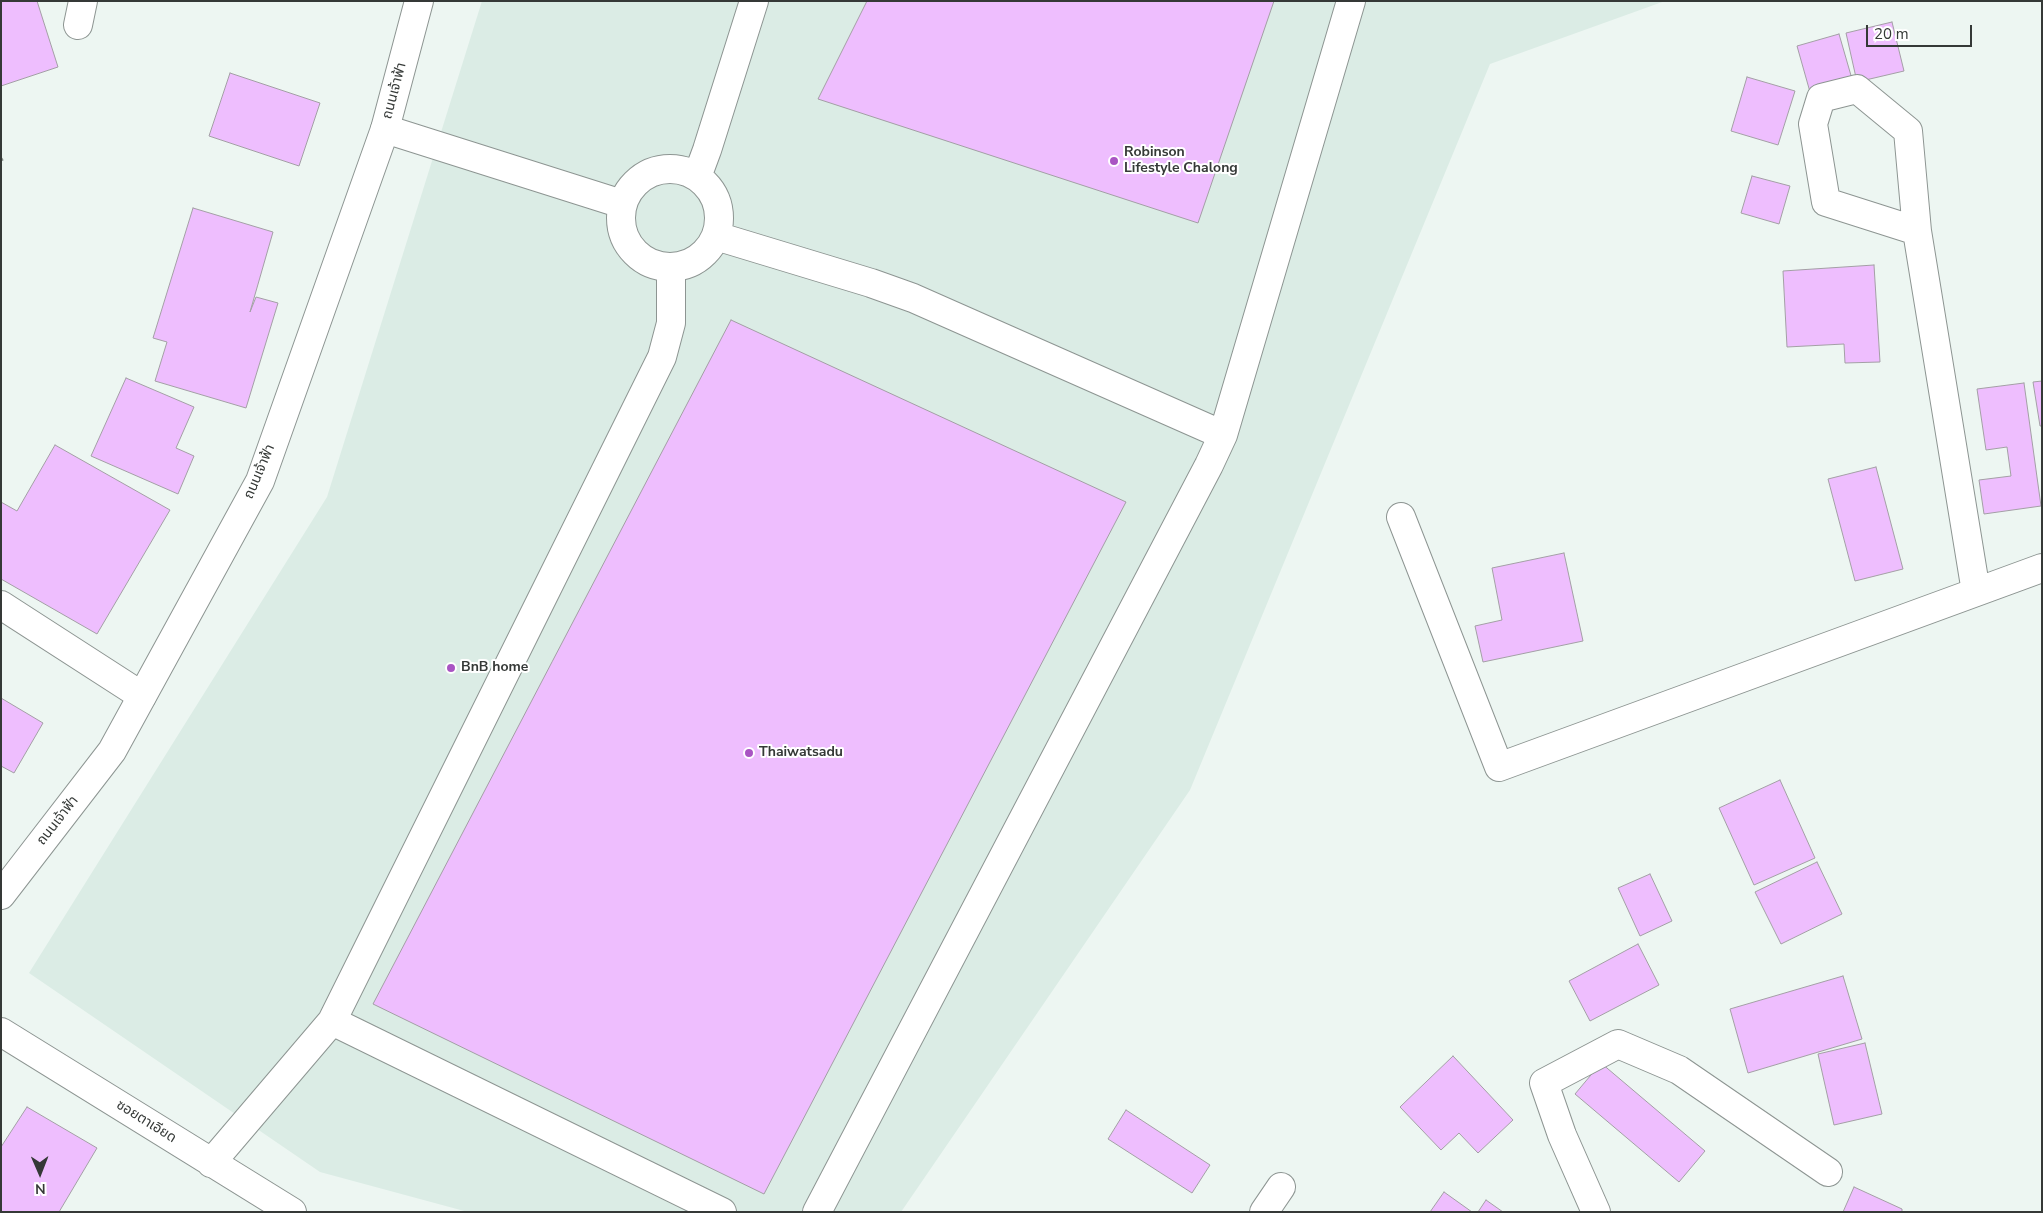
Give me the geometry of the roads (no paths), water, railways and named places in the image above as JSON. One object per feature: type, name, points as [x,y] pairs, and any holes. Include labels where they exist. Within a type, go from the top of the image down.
[{"type":"street","name":"ถนนเจ้าฟ้า","points":[[1,895],[112,751],[260,481],[385,129],[418,1]]},
{"type":"street","points":[[696,177],[707,150],[754,1]]},
{"type":"street","points":[[817,1212],[1223,435],[1351,1]]},
{"type":"street","points":[[1917,232],[1826,202],[1813,124],[1820,98],[1857,89],[1908,131],[1917,232],[1976,592]]},
{"type":"street","points":[[385,129],[622,204]]},
{"type":"street","points":[[667,169],[682,171],[696,177],[709,188],[717,203],[720,220],[716,236],[709,248],[698,259],[686,265],[671,268],[656,266],[642,259],[630,249],[623,235],[620,219],[622,204],[629,190],[639,180],[652,172],[667,169]]},
{"type":"street","points":[[716,236],[871,283],[913,298],[1223,435]]},
{"type":"street","points":[[211,1163],[332,1021],[662,358],[672,323],[671,268]]},
{"type":"street","points":[[1401,518],[1499,767],[2042,568]]},
{"type":"street","points":[[1,605],[142,696]]},
{"type":"street","points":[[332,1021],[722,1212]]},
{"type":"street","name":"ซอยตาเอียด","points":[[1,1032],[292,1212]]},
{"type":"street","points":[[1596,1212],[1562,1135],[1544,1083],[1618,1044],[1678,1070],[1828,1172]]},
{"type":"street","points":[[1264,1212],[1281,1187]]},
{"type":"place","name":"Robinson Lifestyle Chalong","points":[[1114,161]]},
{"type":"place","name":"BnB home","points":[[451,668]]},
{"type":"place","name":"Thaiwatsadu","points":[[749,753]]}]
